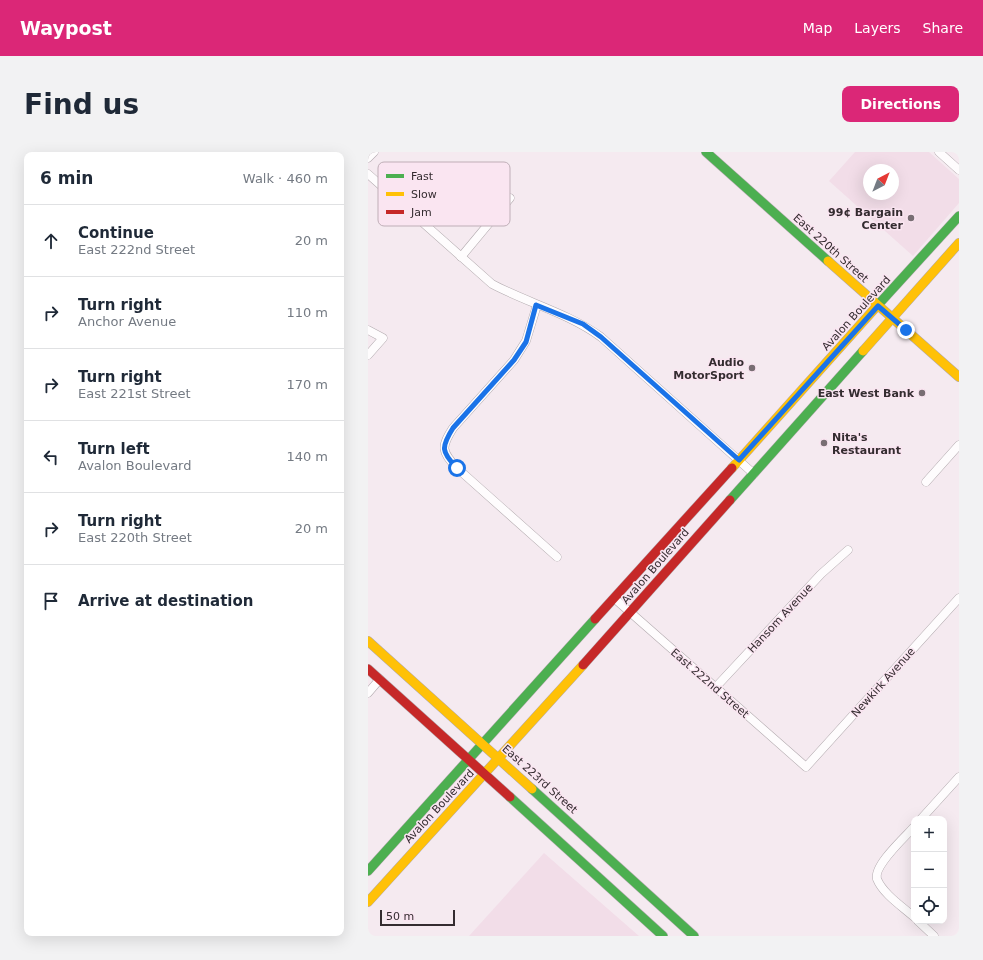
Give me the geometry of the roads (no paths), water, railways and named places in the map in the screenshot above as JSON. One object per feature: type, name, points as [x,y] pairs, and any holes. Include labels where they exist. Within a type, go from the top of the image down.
[{"type":"main road","name":"East 220th Street","points":[[706,152],[959,377]]},
{"type":"main road","name":"Avalon Boulevard","points":[[368,871],[467,759],[959,216]]},
{"type":"main road","name":"Avalon Boulevard","points":[[368,902],[485,775],[959,243]]},
{"type":"main road","name":"East 223rd Street","points":[[368,640],[694,936]]},
{"type":"main road","points":[[368,669],[663,936]]},
{"type":"street","points":[[368,158],[374,152]]},
{"type":"street","points":[[938,152],[959,170]]},
{"type":"street","points":[[368,174],[378,183]]},
{"type":"street","points":[[426,226],[492,284],[536,305],[583,324],[601,337],[754,474]]},
{"type":"street","points":[[460,257],[486,226]]},
{"type":"street","points":[[536,305],[526,342],[514,360],[453,428],[445,440],[443,448],[447,458],[457,468],[557,557]]},
{"type":"street","points":[[368,330],[383,338],[368,355]]},
{"type":"street","points":[[926,482],[959,444]]},
{"type":"street","name":"Hansom Avenue","points":[[715,688],[821,574],[848,550]]},
{"type":"street","name":"East 222nd Street","points":[[614,598],[806,767]]},
{"type":"street","name":"Newkirk Avenue","points":[[806,767],[959,598]]},
{"type":"street","points":[[368,693],[380,679]]},
{"type":"street","points":[[924,816],[959,777]]},
{"type":"street","points":[[911,830],[882,863],[877,870],[876,878],[886,891],[911,914]]},
{"type":"street","points":[[921,924],[934,936]]},
{"type":"place","name":"99¢ Bargain Center","points":[[911,218]]},
{"type":"place","name":"Audio MotorSport","points":[[752,368]]},
{"type":"place","name":"East West Bank","points":[[922,393]]},
{"type":"place","name":"Nita's Restaurant","points":[[824,443]]}]
